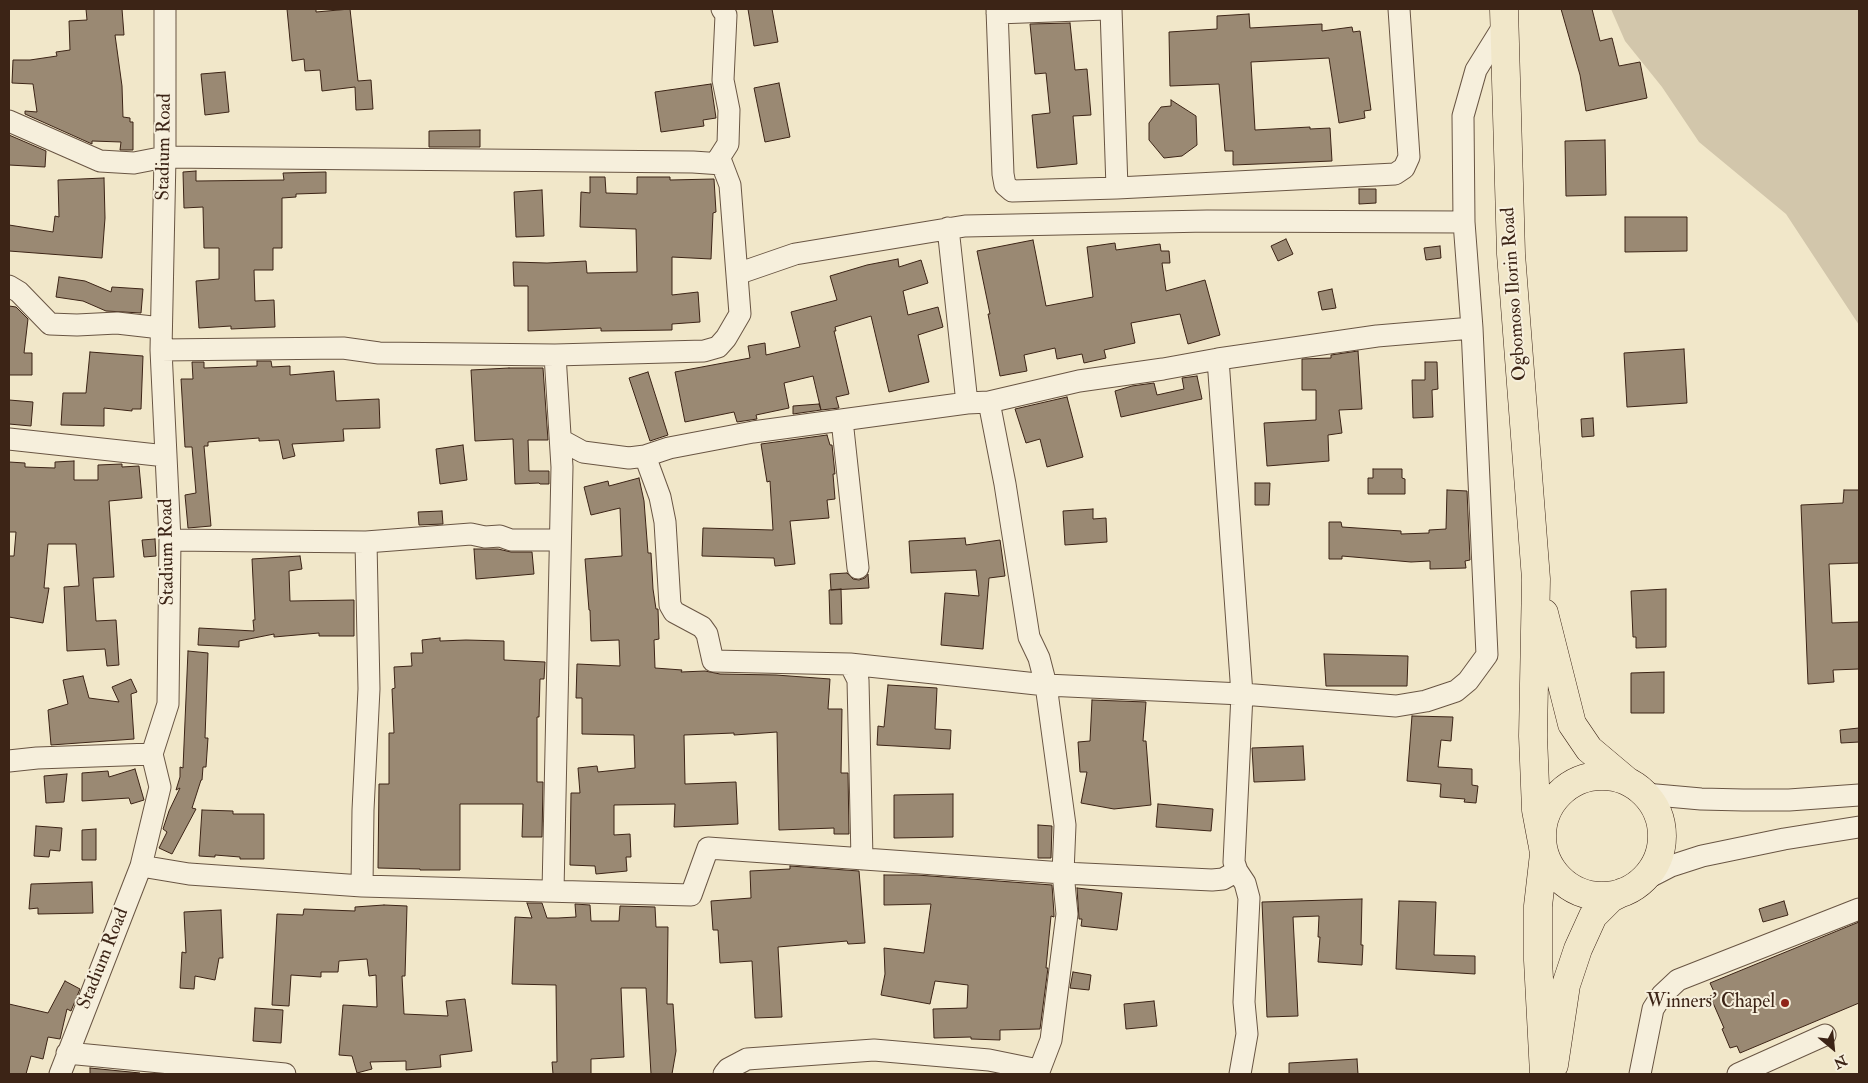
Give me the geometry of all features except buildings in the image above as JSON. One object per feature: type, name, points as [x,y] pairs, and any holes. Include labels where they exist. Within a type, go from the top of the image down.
[{"type":"highway","name":"Ogbomoso Ilorin Road","points":[[1504,17],[1511,254],[1536,579]]},
{"type":"highway","points":[[1536,579],[1572,724],[1589,749],[1637,788],[1657,811],[1662,830],[1660,850],[1652,868],[1632,887],[1611,898],[1601,906],[1593,916],[1578,949],[1566,985],[1553,1074]]},
{"type":"highway","points":[[1536,579],[1533,736],[1536,810],[1543,848],[1551,869],[1562,881],[1576,890],[1592,895],[1609,896],[1632,887]]},
{"type":"highway","points":[[1544,1074],[1538,942],[1543,821],[1552,802],[1567,787],[1587,778],[1608,776],[1637,788]]},
{"type":"street","name":"Stadium Road","points":[[60,1074],[141,866],[160,788],[152,754],[168,704],[170,540],[160,350],[165,157],[165,9]]},
{"type":"street","points":[[160,350],[343,348],[379,353],[555,355],[704,351],[718,347],[726,338],[740,314],[730,185],[720,158],[728,144],[729,110],[723,80],[726,15],[722,9]]},
{"type":"street","points":[[1106,9],[997,11],[1003,174],[1006,185],[1012,190],[1117,188],[1395,174],[1404,168],[1409,157],[1399,9]]},
{"type":"street","points":[[1111,9],[1117,188]]},
{"type":"street","points":[[645,456],[660,497],[665,522],[670,605],[674,612],[702,626],[707,634],[713,661],[854,672],[880,667],[1046,685],[1242,694],[1396,706],[1426,701],[1456,691],[1468,681],[1487,655],[1472,328],[1464,222],[1463,116],[1476,70],[1504,17]]},
{"type":"street","points":[[9,121],[100,161],[134,163],[165,157],[722,164]]},
{"type":"street","points":[[737,274],[795,254],[965,226],[1207,221],[1464,222]]},
{"type":"street","points":[[948,228],[967,403]]},
{"type":"street","points":[[9,286],[19,292],[50,324],[117,323],[161,328]]},
{"type":"street","points":[[561,440],[583,452],[629,458],[645,456],[678,446],[753,432],[967,403],[989,402],[1079,381],[1218,359],[1378,336],[1472,328]]},
{"type":"street","points":[[553,890],[562,467],[555,355]]},
{"type":"street","points":[[1218,359],[1242,694],[1234,862],[1236,871],[1244,883],[1249,898],[1244,1002],[1247,1034],[1240,1074]]},
{"type":"street","points":[[724,1074],[728,1069],[747,1060],[874,1050],[989,1060],[1038,1072],[1048,1052],[1053,1030],[1067,914],[1064,873],[1065,825],[1046,685],[1039,658],[1029,637],[989,402]]},
{"type":"street","points":[[842,420],[858,568]]},
{"type":"street","points":[[9,439],[166,456]]},
{"type":"street","points":[[562,467],[583,452]]},
{"type":"street","points":[[170,540],[366,542],[471,534],[485,537],[500,536],[511,540],[560,540]]},
{"type":"street","points":[[362,886],[363,810],[369,689],[366,542]]},
{"type":"street","points":[[854,672],[862,858]]},
{"type":"street","points":[[9,761],[38,758],[152,754]]},
{"type":"street","points":[[1637,788],[1701,799],[1789,800],[1859,795]]},
{"type":"street","points":[[1632,887],[1671,866],[1702,856],[1784,839],[1859,827]]},
{"type":"street","points":[[141,866],[189,874],[362,886],[691,895],[708,848],[1064,873],[1212,880],[1223,879],[1236,871]]},
{"type":"street","points":[[1640,1074],[1653,1009],[1662,995],[1678,980],[1859,909]]},
{"type":"street","points":[[1738,1074],[1825,1035]]},
{"type":"street","points":[[67,1053],[285,1074]]},
{"type":"shaded area","points":[[1611,9],[1859,9],[1859,325],[1786,214],[1699,142],[1662,87],[1625,41]]},
{"type":"place","name":"Winners' Chapel","points":[[1785,1003]]}]
